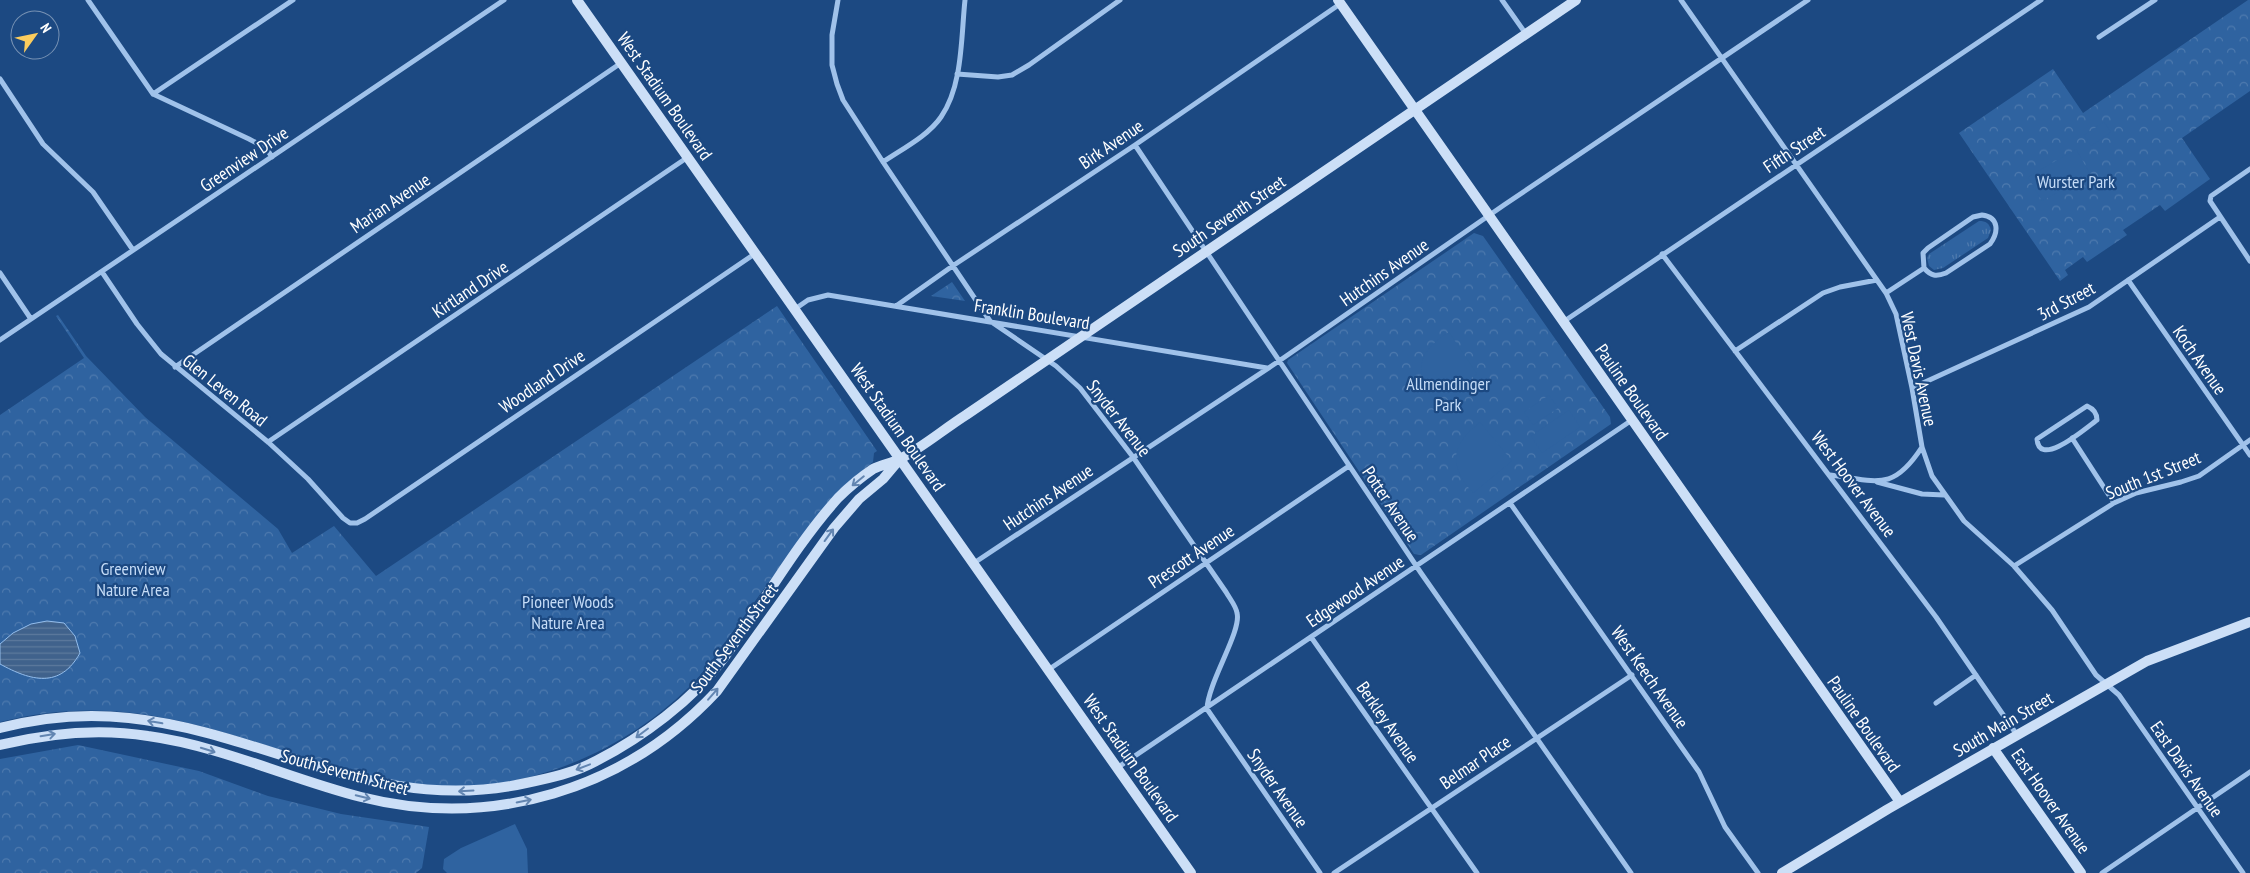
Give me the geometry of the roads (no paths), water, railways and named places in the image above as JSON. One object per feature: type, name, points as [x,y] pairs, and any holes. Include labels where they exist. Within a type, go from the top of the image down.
[{"type":"street","points":[[88,0],[153,94],[249,139],[266,148],[272,156]]},
{"type":"street","points":[[153,94],[293,0]]},
{"type":"street","name":"Greenview Drive","points":[[0,340],[504,0]]},
{"type":"street","name":"West Stadium Boulevard","points":[[577,0],[1191,873]]},
{"type":"street","name":"Snyder Avenue","points":[[838,0],[832,35],[832,65],[836,84],[843,100],[883,162],[990,321],[1046,360],[1080,388],[1133,457],[1206,563],[1238,614],[1233,636],[1207,695],[1206,708],[1320,873]]},
{"type":"street","points":[[883,162],[927,132],[942,117],[952,95],[957,74],[965,0]]},
{"type":"street","points":[[957,74],[998,77],[1012,74],[1029,65],[1120,0]]},
{"type":"street","points":[[1502,0],[1526,34]]},
{"type":"street","name":"South Seventh Street","points":[[0,728],[38,720],[74,716],[128,718],[180,726],[374,783],[422,790],[480,791],[512,786],[563,774],[592,763],[640,736],[702,683],[722,661],[788,564],[840,496],[874,469],[900,458],[1576,0]]},
{"type":"street","name":"West Davis Avenue","points":[[1681,0],[1886,293],[1896,314],[1912,388],[1922,447],[1932,476],[1964,521],[2014,566],[2052,610],[2096,675],[2106,683]]},
{"type":"street","name":"Hutchins Avenue","points":[[974,564],[1279,361],[1808,0]]},
{"type":"street","name":"Fifth Street","points":[[1563,322],[2041,0]]},
{"type":"street","points":[[2099,37],[2155,0]]},
{"type":"street","name":"Pauline Boulevard","points":[[1339,2],[1900,802]]},
{"type":"street","name":"Birk Avenue","points":[[896,306],[954,265],[1135,145],[1339,2]]},
{"type":"street","name":"Marian Avenue","points":[[175,367],[621,63]]},
{"type":"street","points":[[0,79],[43,144],[92,192],[133,250]]},
{"type":"street","name":"Potter Avenue","points":[[1135,145],[1416,566],[1631,873]]},
{"type":"street","name":"Kirtland Drive","points":[[268,442],[688,157]]},
{"type":"street","points":[[2250,168],[2211,196],[2210,201],[2250,261]]},
{"type":"street","points":[[1989,216],[1995,221],[1997,230],[1995,237],[1982,248],[1938,276],[1930,275],[1924,268],[1923,253],[1973,217],[1989,216]]},
{"type":"street","name":"3rd Street","points":[[1912,388],[2074,315],[2220,217]]},
{"type":"street","name":"Woodland Drive","points":[[342,518],[350,523],[357,523],[366,519],[756,253]]},
{"type":"street","name":"West Hoover Avenue","points":[[1662,254],[1936,617],[2017,735]]},
{"type":"street","points":[[1886,293],[1924,268]]},
{"type":"street","name":"Glen Leven Road","points":[[102,272],[149,342],[175,367],[268,442],[308,479],[342,518]]},
{"type":"street","points":[[0,273],[31,319]]},
{"type":"street","points":[[1736,351],[1823,293],[1848,285],[1877,280]]},
{"type":"street","name":"Koch Avenue","points":[[2128,280],[2250,455]]},
{"type":"street","name":"Franklin Boulevard","points":[[795,309],[808,300],[828,295],[1268,368]]},
{"type":"street","points":[[2087,406],[2093,408],[2097,415],[2097,420],[2072,438],[2046,452],[2037,444],[2037,439],[2043,434],[2080,409],[2087,406]]},
{"type":"street","name":"Edgewood Avenue","points":[[1117,768],[1632,420]]},
{"type":"street","points":[[2072,438],[2114,503]]},
{"type":"street","name":"South 1st Street","points":[[2014,566],[2114,503],[2136,493],[2199,476],[2250,440]]},
{"type":"street","points":[[1877,482],[1906,470],[1922,447]]},
{"type":"street","name":"South Seventh Street","points":[[0,745],[53,734],[78,732],[148,736],[192,746],[361,797],[422,808],[456,809],[486,807],[561,792],[602,777],[627,763],[699,710],[716,691],[834,528],[859,499],[883,479],[900,458]]},
{"type":"street","name":"Prescott Avenue","points":[[1048,670],[1349,466]]},
{"type":"street","points":[[1830,475],[1877,482],[1934,496],[1944,494]]},
{"type":"street","name":"West Keech Avenue","points":[[1510,503],[1699,772],[1725,827],[1758,873]]},
{"type":"street","name":"South Main Street","points":[[1787,871],[1900,802],[2106,683],[2164,653],[2250,622]]},
{"type":"street","name":"Berkley Avenue","points":[[1311,637],[1477,873]]},
{"type":"street","name":"Belmar Place","points":[[1334,873],[1632,675]]},
{"type":"street","points":[[1936,703],[1976,675]]},
{"type":"street","name":"East Davis Avenue","points":[[2106,683],[2119,696],[2243,873]]},
{"type":"street","name":"East Hoover Avenue","points":[[1994,748],[2081,873]]},
{"type":"street","points":[[2102,873],[2250,772]]},
{"type":"park label","name":"Wurster Park","points":[[2076,181]]},
{"type":"park label","name":"Allmendinger Park","points":[[1448,393]]},
{"type":"park label","name":"Greenview Nature Area","points":[[133,578]]},
{"type":"park label","name":"Pioneer Woods Nature Area","points":[[568,611]]}]
